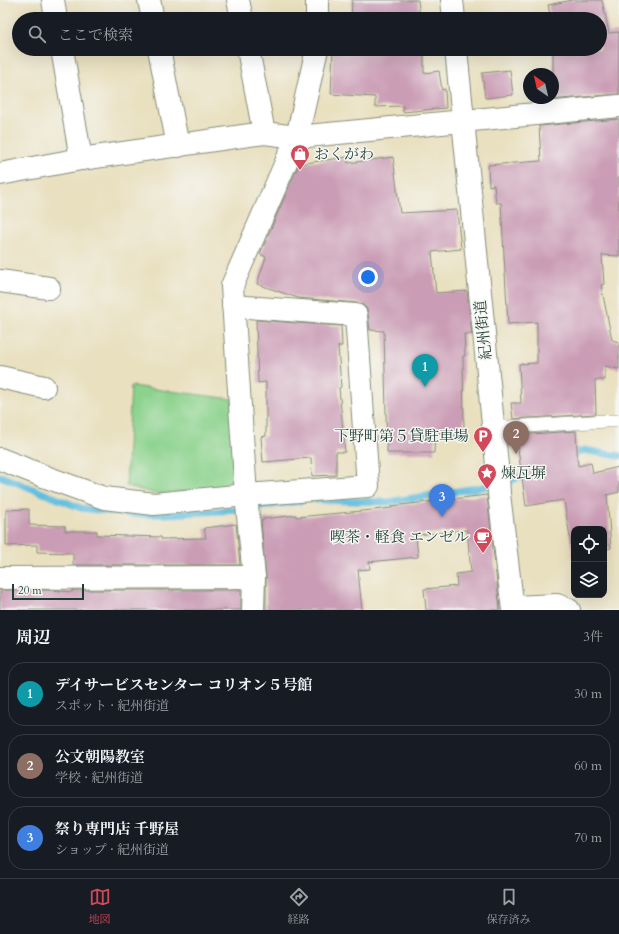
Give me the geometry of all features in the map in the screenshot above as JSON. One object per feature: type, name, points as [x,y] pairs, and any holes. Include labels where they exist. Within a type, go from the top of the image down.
[{"type":"street","points":[[53,0],[55,12]]},
{"type":"street","points":[[149,0],[152,12]]},
{"type":"street","points":[[238,0],[241,12]]},
{"type":"street","points":[[317,0],[317,12]]},
{"type":"street","points":[[452,0],[453,12]]},
{"type":"street","points":[[63,56],[81,159]]},
{"type":"street","points":[[160,56],[178,146]]},
{"type":"street","points":[[249,56],[264,133]]},
{"type":"street","points":[[253,610],[254,577],[246,495],[232,286],[298,137],[315,56]]},
{"type":"street","name":"紀州街道","points":[[457,56],[498,484],[513,609]]},
{"type":"street","points":[[0,174],[81,159],[264,133],[298,137],[619,106]]},
{"type":"street","points":[[0,281],[49,288]]},
{"type":"street","points":[[0,459],[104,498],[154,504],[246,495],[368,486],[356,315],[233,306]]},
{"type":"street","points":[[0,377],[44,387]]},
{"type":"street","points":[[0,578],[254,577]]},
{"type":"street","points":[[513,609],[557,605],[569,610]]},
{"type":"lane","points":[[493,428],[619,421]]},
{"type":"green space","points":[[131,386],[232,399],[236,486],[157,494],[126,486]]},
{"type":"building","points":[[352,0],[418,0],[419,12],[351,12]]},
{"type":"building","points":[[572,0],[602,0],[605,12],[550,12],[548,5]]},
{"type":"building","points":[[607,24],[609,33],[619,32],[619,94],[559,99],[559,68],[553,68],[553,56],[607,56]]},
{"type":"building","points":[[333,56],[424,56],[424,73],[439,71],[442,90],[445,89],[446,108],[403,112],[403,106],[375,107],[375,97],[331,94]]},
{"type":"building","points":[[510,70],[513,95],[485,98],[482,73]]},
{"type":"building","points":[[619,119],[619,256],[602,255],[604,284],[601,285],[612,340],[619,342],[619,369],[605,366],[605,380],[595,380],[596,414],[513,419],[511,403],[521,403],[519,364],[537,363],[537,322],[508,324],[501,203],[496,203],[494,185],[489,186],[488,165],[541,161],[539,126]]},
{"type":"building","points":[[347,157],[348,163],[393,157],[400,213],[457,210],[461,249],[432,252],[436,293],[467,291],[472,334],[464,334],[464,432],[435,431],[434,453],[387,453],[384,331],[370,330],[367,309],[363,305],[357,303],[298,298],[257,284],[266,257],[260,254],[299,164]]},
{"type":"building","points":[[256,320],[341,326],[342,346],[338,346],[341,387],[339,388],[345,452],[336,452],[336,475],[312,476],[311,458],[263,462],[261,437],[266,436],[266,382],[258,383]]},
{"type":"building","points":[[576,431],[578,466],[591,463],[593,473],[619,467],[619,492],[607,495],[611,548],[607,549],[607,526],[571,526],[571,544],[564,500],[526,506],[516,435]]},
{"type":"building","points":[[487,495],[500,610],[426,610],[424,589],[457,586],[456,574],[471,572],[467,530],[416,535],[418,557],[369,562],[370,569],[358,570],[362,610],[266,610],[266,577],[261,521],[263,521],[263,519],[392,508],[392,506]]},
{"type":"building","points":[[29,509],[29,525],[65,526],[65,531],[97,531],[97,535],[161,537],[161,539],[206,538],[204,528],[236,524],[240,565],[73,565],[73,553],[37,552],[37,545],[6,546],[6,510]]},
{"type":"building","points":[[0,590],[49,590],[72,592],[72,590],[241,590],[241,610],[0,610]]},
{"type":"waterway","points":[[569,456],[584,450],[619,456]]},
{"type":"waterway","points":[[316,500],[388,502],[502,484],[530,473]]},
{"type":"waterway","points":[[0,476],[81,508],[132,514],[168,514],[240,510],[301,501]]},
{"type":"place","name":"おくがわ","points":[[300,171]]},
{"type":"place","name":"デイサービスセンター コリオン５号館","points":[[425,387]]},
{"type":"place","name":"下野町第５貸駐車場","points":[[483,453]]},
{"type":"place","name":"公文朝陽教室","points":[[516,454]]},
{"type":"place","name":"煉瓦塀","points":[[487,490]]},
{"type":"place","name":"祭り専門店 千野屋","points":[[442,517]]},
{"type":"place","name":"喫茶・軽食 エンゼル","points":[[483,554]]}]
